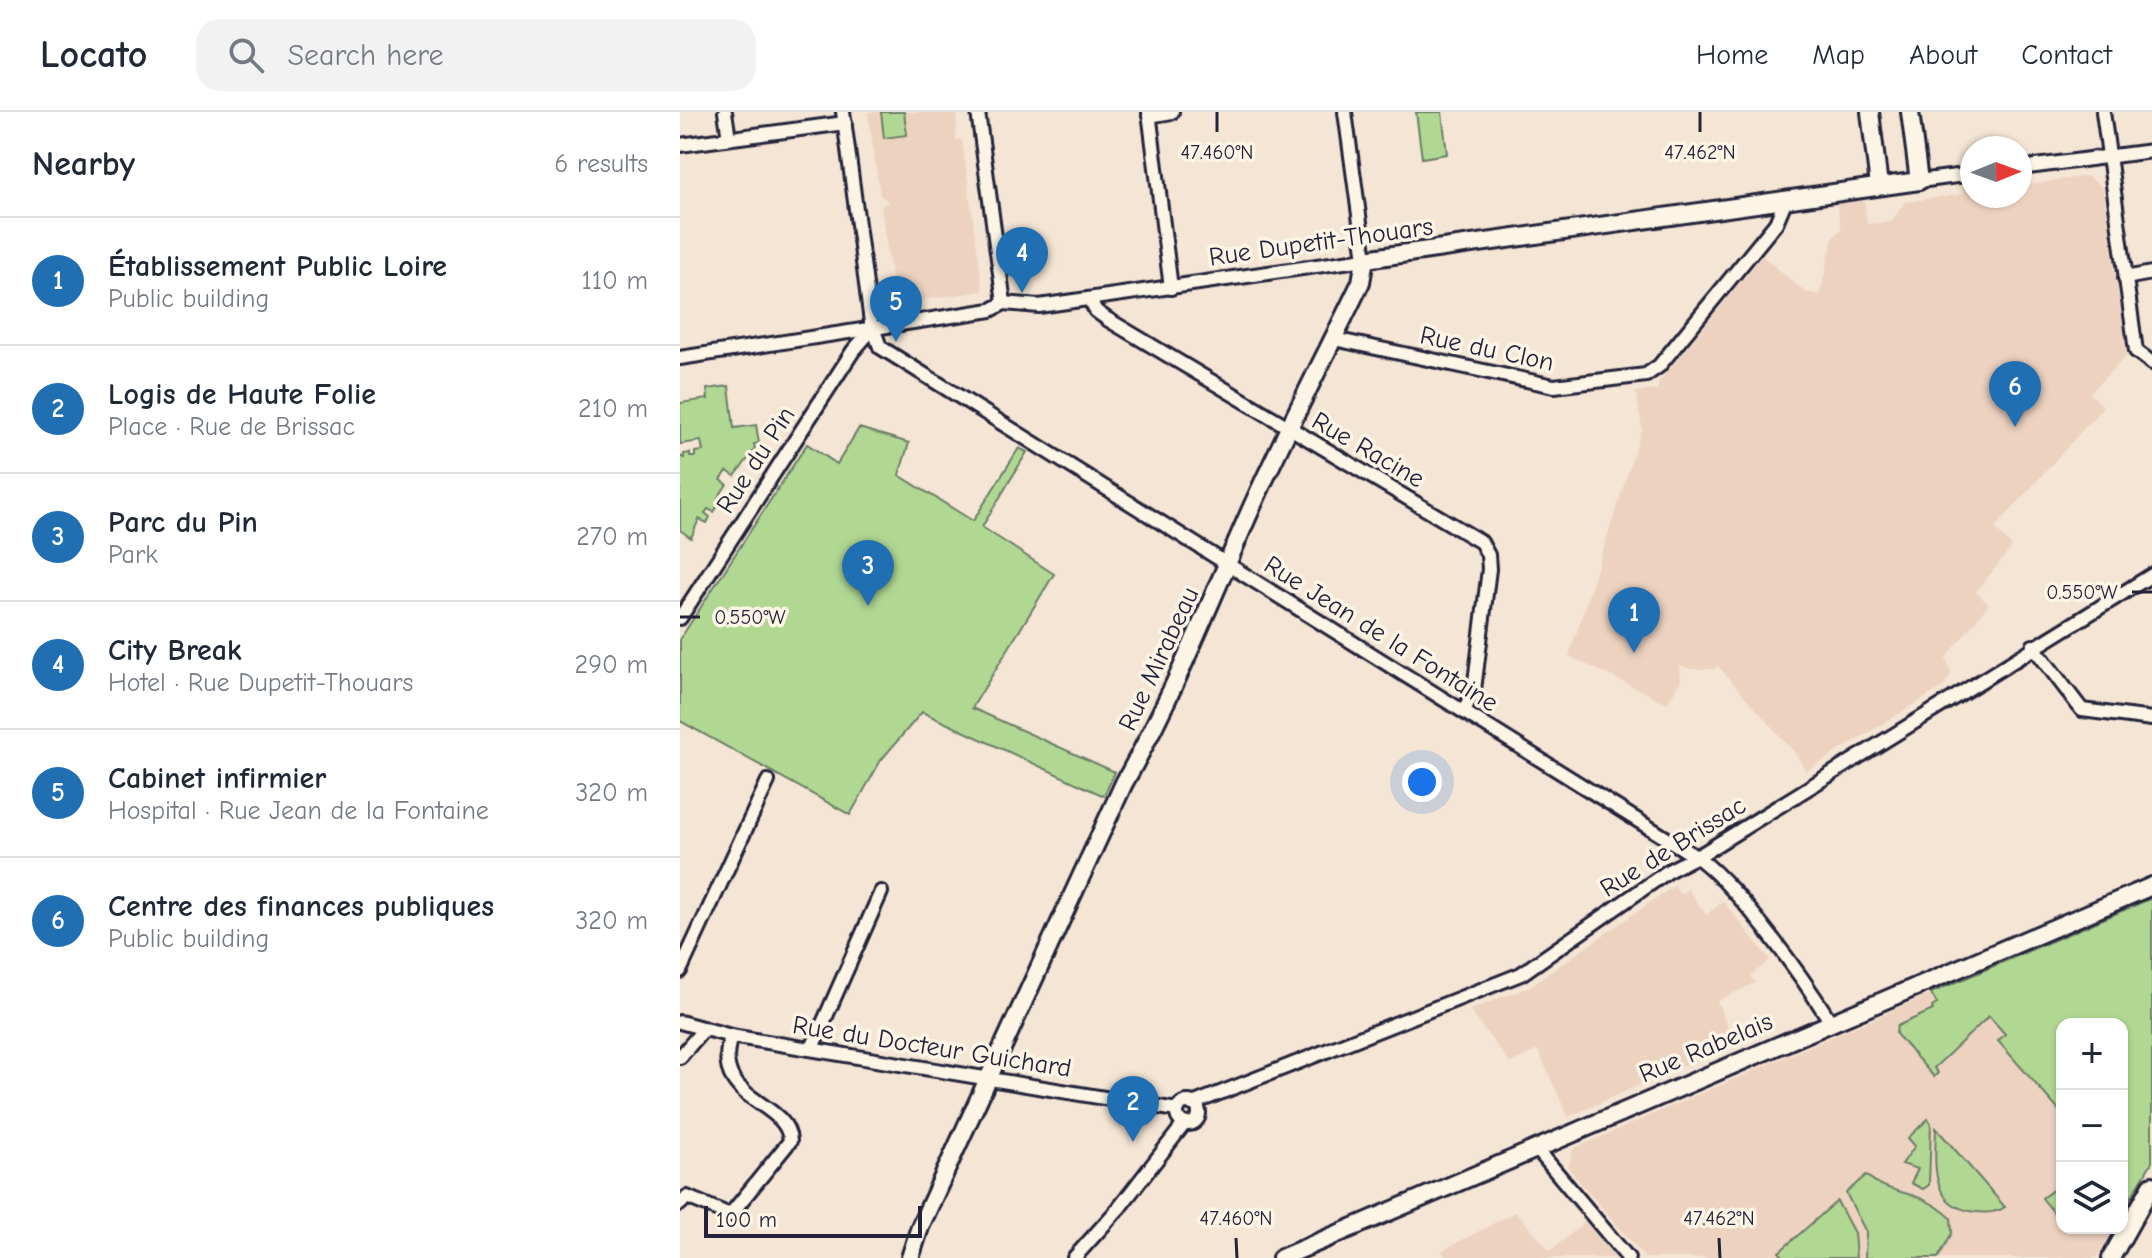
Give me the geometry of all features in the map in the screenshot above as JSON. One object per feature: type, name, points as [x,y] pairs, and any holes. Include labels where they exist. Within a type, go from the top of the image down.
[{"type":"street","points":[[725,112],[729,138]]},
{"type":"street","points":[[978,112],[1004,303]]},
{"type":"street","points":[[1171,288],[1149,114],[1172,112]]},
{"type":"street","points":[[1345,112],[1365,259]]},
{"type":"street","points":[[1870,112],[1879,186]]},
{"type":"street","points":[[1910,112],[1919,181]]},
{"type":"street","points":[[2103,112],[2136,351],[2152,363]]},
{"type":"street","points":[[680,145],[844,117],[873,328]]},
{"type":"street","points":[[2032,166],[2152,151]]},
{"type":"street","name":"Rue Dupetit-Thouars","points":[[680,358],[991,310],[1004,303],[1039,306],[1960,176]]},
{"type":"street","name":"Rue du Clon","points":[[1334,339],[1558,386],[1642,376],[1655,370],[1776,223],[1786,199]]},
{"type":"street","name":"Rue Mirabeau","points":[[920,1227],[1229,565],[1288,429],[1361,282],[1365,259]]},
{"type":"street","points":[[2125,278],[2152,273]]},
{"type":"street","name":"Rue Racine","points":[[1089,299],[1101,316],[1475,537],[1485,548],[1489,564],[1474,690],[1464,711]]},
{"type":"street","name":"Rue Jean de la Fontaine","points":[[873,328],[880,347],[1695,856],[1723,879],[1807,985],[1830,1021]]},
{"type":"street","name":"Rue du Pin","points":[[680,618],[853,351],[873,328]]},
{"type":"street","name":"Rue de Brissac","points":[[1177,1110],[1185,1103],[1192,1104],[1521,974],[1695,856],[2152,575]]},
{"type":"street","points":[[2033,646],[2082,710],[2152,719]]},
{"type":"street","points":[[680,971],[768,781]]},
{"type":"street","name":"Rue Rabelais","points":[[1281,1258],[2152,886]]},
{"type":"street","points":[[812,1048],[881,892]]},
{"type":"street","name":"Rue du Docteur Guichard","points":[[680,1022],[731,1036],[1177,1110]]},
{"type":"street","points":[[680,1057],[704,1029]]},
{"type":"street","points":[[680,1204],[687,1197],[730,1215],[790,1141],[786,1127],[731,1077],[726,1057],[731,1036]]},
{"type":"street","points":[[1074,1258],[1119,1208],[1184,1124],[1195,1122],[1198,1116],[1192,1104]]},
{"type":"street","points":[[1177,1110],[1177,1117],[1184,1124]]},
{"type":"street","points":[[1536,1148],[1628,1258]]},
{"type":"street","points":[[2111,1258],[2152,1185]]},
{"type":"street","points":[[899,1258],[920,1227]]},
{"type":"street","points":[[910,1258],[920,1227]]},
{"type":"shaded area","points":[[868,112],[957,112],[956,140],[962,140],[983,291],[895,304],[881,206],[889,202],[880,195]]},
{"type":"shaded area","points":[[2087,176],[2103,188],[2127,355],[2090,393],[2103,407],[1995,528],[2012,547],[1976,592],[1989,604],[1946,658],[1951,674],[1944,686],[1806,771],[1795,753],[1717,665],[1715,669],[1691,669],[1679,665],[1681,680],[1667,703],[1569,656],[1642,429],[1636,392],[1658,390],[1658,383],[1762,256],[1805,292],[1820,295],[1833,238],[1841,229],[1837,203],[1864,199],[1867,224],[1892,221],[1905,202],[1960,195],[1960,208],[2032,208],[2032,184]]},
{"type":"shaded area","points":[[1674,886],[1680,894],[1688,889],[1706,915],[1723,901],[1770,960],[1750,976],[1755,983],[1717,1001],[1734,1043],[1568,1117],[1538,1050],[1510,1063],[1469,1010],[1529,987]]},
{"type":"shaded area","points":[[2152,898],[2152,1162],[2128,1203],[2128,1018],[2056,1018],[2056,1234],[2110,1234],[2096,1258],[1645,1258],[1568,1168],[1573,1149]]},
{"type":"shaded area","points":[[1516,1212],[1550,1251],[1585,1222],[1615,1258],[1447,1258],[1441,1251]]},
{"type":"green space","points":[[881,112],[904,112],[907,135],[884,138]]},
{"type":"green space","points":[[1416,112],[1442,112],[1447,154],[1422,158]]},
{"type":"green space","points":[[729,386],[734,428],[756,425],[759,443],[754,444],[755,449],[735,476],[727,471],[721,480],[727,484],[718,498],[721,500],[714,512],[708,509],[705,513],[710,517],[707,523],[699,519],[691,538],[680,530],[680,456],[684,458],[684,454],[690,453],[690,457],[695,457],[695,452],[703,451],[701,441],[680,444],[680,403],[708,399],[707,389]]},
{"type":"green space","points":[[859,428],[909,443],[899,475],[973,521],[1019,448],[1027,452],[982,527],[1054,574],[972,708],[1115,772],[1104,796],[922,712],[881,760],[850,815],[680,721],[680,639],[807,444],[837,464]]},
{"type":"green space","points":[[2152,898],[2152,1162],[2128,1203],[2128,1018],[2056,1018],[2056,1107],[1998,1041],[2005,1034],[1989,1016],[1934,1068],[1938,1073],[1934,1077],[1896,1034],[1897,1026],[1933,1010],[1932,1007],[1937,1004],[1931,993]]},
{"type":"green space","points":[[1928,1119],[1931,1123],[1929,1185],[1923,1189],[1911,1183],[1918,1169],[1902,1164],[1915,1146],[1908,1138]]},
{"type":"green space","points":[[1936,1128],[2005,1207],[1991,1212],[1976,1212],[1950,1202],[1942,1193],[1936,1169]]},
{"type":"green space","points":[[1866,1175],[1886,1187],[1928,1201],[1951,1218],[1952,1233],[1938,1258],[1865,1258],[1866,1232],[1846,1193]]},
{"type":"green space","points":[[2056,1188],[2056,1216],[2042,1198]]},
{"type":"green space","points":[[1837,1201],[1854,1233],[1856,1258],[1785,1258],[1779,1252]]},
{"type":"place","name":"City Break","points":[[1022,293]]},
{"type":"place","name":"Cabinet infirmier","points":[[896,342]]},
{"type":"place","name":"Centre des finances publiques","points":[[2015,427]]},
{"type":"place","name":"Parc du Pin","points":[[868,606]]},
{"type":"place","name":"Établissement Public Loire","points":[[1634,653]]},
{"type":"place","name":"Logis de Haute Folie","points":[[1133,1142]]}]
